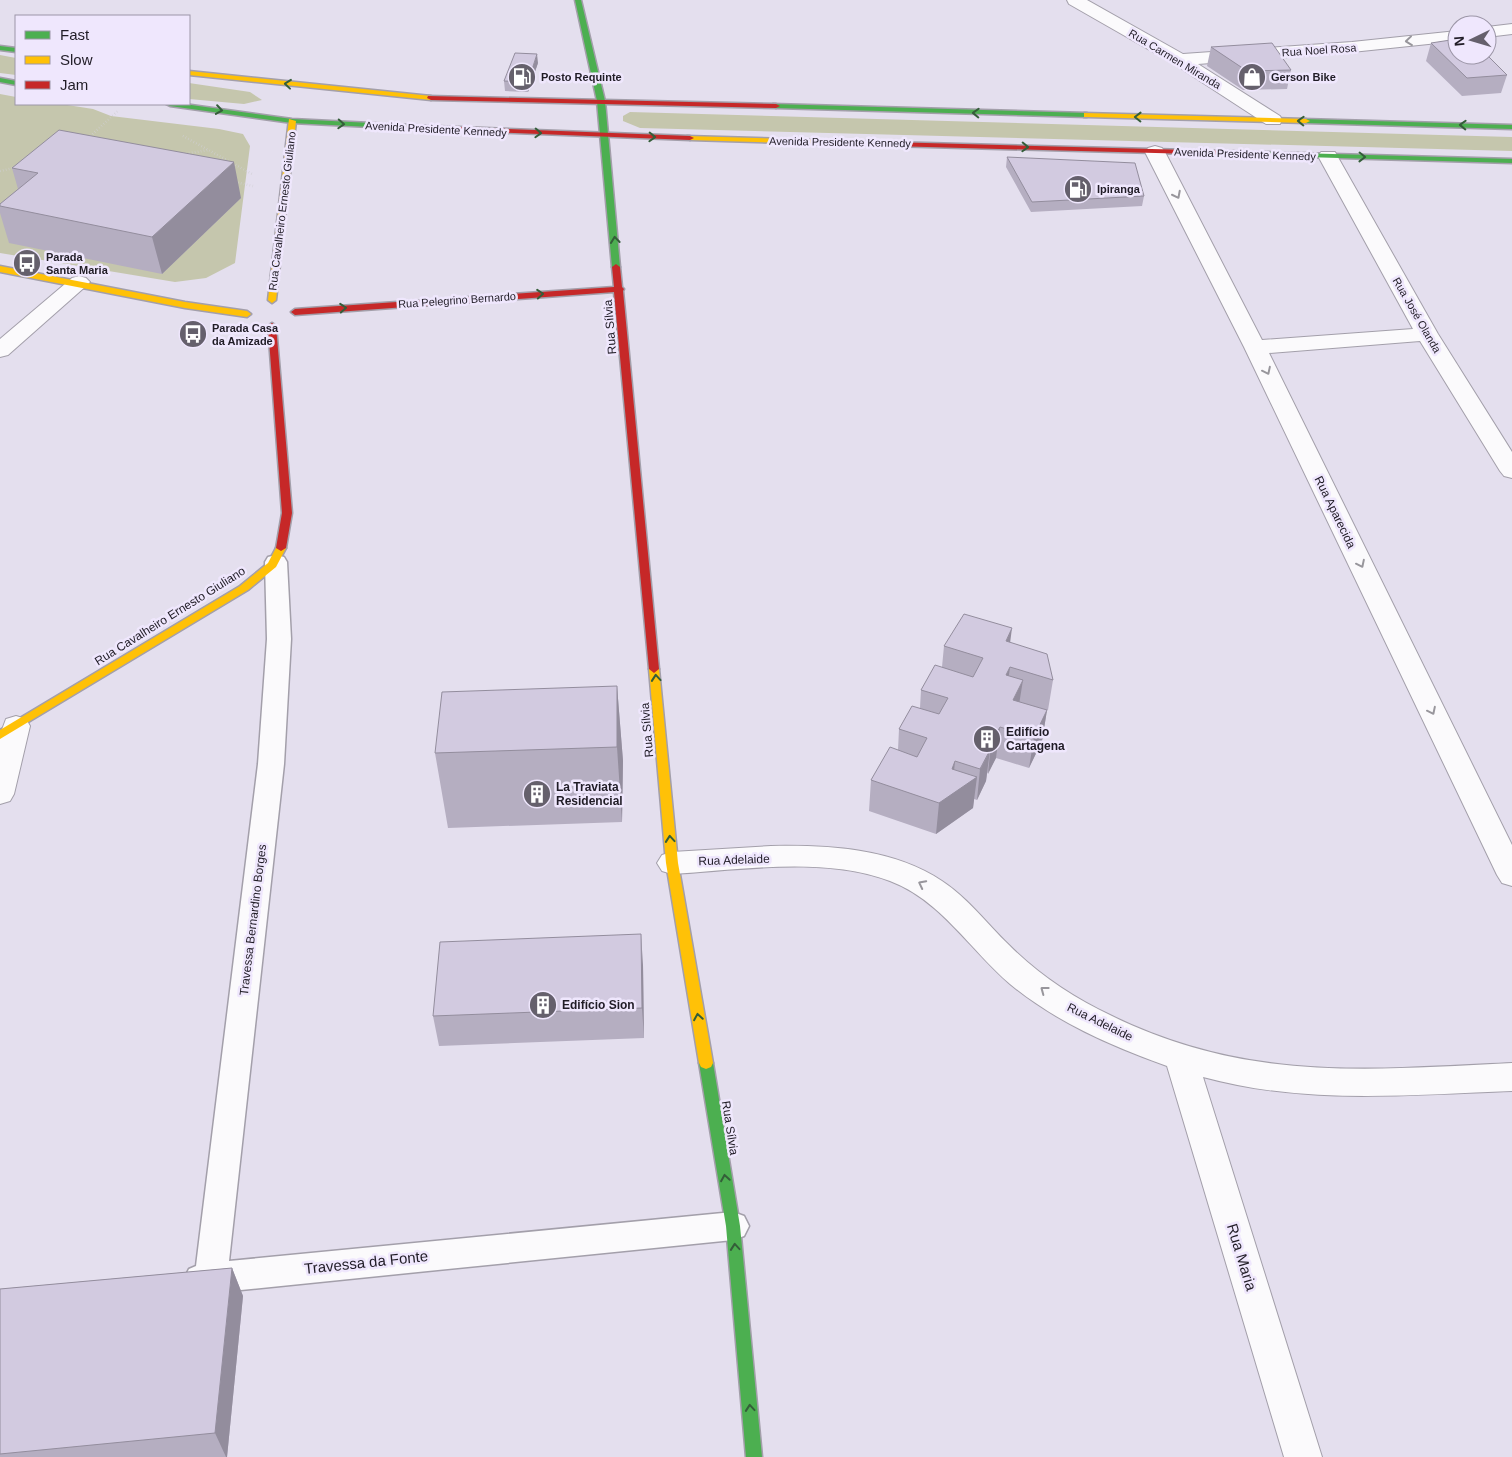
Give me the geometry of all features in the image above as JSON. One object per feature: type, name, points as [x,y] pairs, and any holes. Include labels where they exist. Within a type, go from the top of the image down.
[{"type":"main road","name":"Rua Sílvia","points":[[578,0],[601,101],[672,863],[733,1226],[754,1457]]},
{"type":"main road","points":[[0,48],[15,50]]},
{"type":"main road","points":[[190,73],[389,95],[458,100],[601,101],[1512,127]]},
{"type":"main road","points":[[220,77],[263,92]]},
{"type":"main road","points":[[0,80],[15,83]]},
{"type":"main road","points":[[336,100],[389,95]]},
{"type":"main road","points":[[540,101],[574,117],[604,136]]},
{"type":"main road","name":"Avenida Presidente Kennedy","points":[[177,105],[292,121],[604,136],[1512,161]]},
{"type":"main road","points":[[287,108],[292,121],[302,111]]},
{"type":"main road","name":"Rua Cavalheiro Ernesto Giuliano","points":[[8,731],[244,588],[276,562],[284,540],[286,513],[272,313],[292,121]]},
{"type":"main road","name":"Rua Pelegrino Bernardo","points":[[0,269],[79,282],[194,308],[272,313],[620,289]]},
{"type":"street","name":"Rua Carmen Miranda","points":[[1075,0],[1180,60],[1273,120]]},
{"type":"street","points":[[1497,31],[1512,29]]},
{"type":"street","name":"Rua Noel Rosa","points":[[1180,60],[1352,48],[1447,37]]},
{"type":"street","name":"Rua Aparecida","points":[[1155,152],[1255,347],[1512,875]]},
{"type":"street","name":"Rua José Olanda","points":[[1328,156],[1426,334],[1512,470]]},
{"type":"street","points":[[0,350],[79,282]]},
{"type":"street","points":[[1255,347],[1426,334]]},
{"type":"street","points":[[0,794],[8,731]]},
{"type":"street","name":"Rua Adelaide","points":[[672,863],[818,857],[867,863],[902,873],[932,889],[1009,964],[1067,1008],[1114,1031],[1181,1058],[1283,1080],[1343,1084],[1512,1077]]},
{"type":"street","name":"Rua Maria","points":[[1181,1058],[1303,1457]]},
{"type":"lane","name":"Travessa Bernardino Borges","points":[[212,1278],[271,764],[279,639],[276,562]]},
{"type":"lane","name":"Travessa da Fonte","points":[[173,1282],[733,1226]]},
{"type":"path","points":[[85,140],[119,110]]},
{"type":"path","points":[[175,132],[254,175]]},
{"type":"path","points":[[180,155],[208,150]]},
{"type":"path","points":[[0,172],[18,167]]},
{"type":"path","points":[[234,182],[253,186]]},
{"type":"green space","points":[[0,55],[15,58],[15,75],[0,73]]},
{"type":"green space","points":[[190,83],[250,92],[262,100],[244,104],[190,99]]},
{"type":"green space","points":[[0,94],[15,97],[15,105],[67,105],[93,109],[111,116],[219,129],[243,134],[250,146],[235,263],[206,278],[175,282],[0,253]]},
{"type":"green space","points":[[630,112],[1512,137],[1512,151],[640,128],[623,121],[623,116]]},
{"type":"building","points":[[1447,41],[1447,59],[1431,43]]},
{"type":"building","points":[[1272,43],[1291,70],[1247,71],[1211,47]]},
{"type":"building","points":[[515,53],[537,54],[528,82],[504,81]]},
{"type":"building","points":[[1454,65],[1497,65],[1507,75],[1467,78]]},
{"type":"building","points":[[59,130],[234,162],[152,237],[0,206],[0,204],[38,173],[12,168]]},
{"type":"building","name":"Ipiranga","points":[[1007,157],[1135,163],[1144,196],[1032,202]]},
{"type":"building","points":[[964,614],[1012,628],[1006,641],[1047,654],[1053,680],[1010,667],[1006,675],[1023,680],[1013,700],[1047,710],[1034,737],[1000,727],[991,743],[984,741],[981,748],[990,750],[980,769],[955,761],[952,769],[977,777],[939,803],[871,780],[890,747],[917,757],[927,738],[899,729],[912,706],[939,714],[948,698],[921,690],[935,665],[973,677],[983,658],[944,646]]},
{"type":"building","points":[[617,686],[617,747],[435,753],[442,692]]},
{"type":"building","points":[[641,934],[642,1008],[433,1016],[440,942]]},
{"type":"building","points":[[232,1268],[215,1433],[0,1454],[0,1289]]},
{"type":"traffic: fast","points":[[578,0],[601,101],[616,267]]},
{"type":"traffic: fast","points":[[0,48],[15,50]]},
{"type":"traffic: fast","points":[[0,80],[15,83]]},
{"type":"traffic: fast","points":[[177,105],[292,121],[410,127]]},
{"type":"traffic: fast","points":[[776,106],[1087,115]]},
{"type":"traffic: fast","points":[[1306,121],[1512,127]]},
{"type":"traffic: fast","points":[[1267,154],[1512,161]]},
{"type":"traffic: fast","points":[[706,1063],[733,1226],[754,1457]]},
{"type":"traffic: slow","points":[[190,73],[431,98]]},
{"type":"traffic: slow","points":[[1087,115],[1306,121]]},
{"type":"traffic: slow","points":[[272,300],[292,121]]},
{"type":"traffic: slow","points":[[690,138],[891,144]]},
{"type":"traffic: slow","points":[[0,269],[185,305],[247,314]]},
{"type":"traffic: slow","points":[[0,735],[244,588],[272,565],[281,548]]},
{"type":"traffic: slow","points":[[654,669],[672,863],[706,1063]]},
{"type":"traffic: jam","points":[[431,98],[776,106]]},
{"type":"traffic: jam","points":[[410,127],[690,138]]},
{"type":"traffic: jam","points":[[891,144],[1267,154]]},
{"type":"traffic: jam","points":[[616,267],[654,669]]},
{"type":"traffic: jam","points":[[295,312],[620,289]]},
{"type":"traffic: jam","points":[[272,326],[287,513],[281,548]]},
{"type":"place","name":"Posto Requinte","points":[[522,77]]},
{"type":"place","name":"Gerson Bike","points":[[1252,77]]},
{"type":"place","name":"Ipiranga","points":[[1078,189]]},
{"type":"place","name":"Parada Santa Maria","points":[[27,263]]},
{"type":"place","name":"Parada Casa da Amizade","points":[[193,334]]},
{"type":"place","name":"Edifício Cartagena","points":[[987,739]]},
{"type":"place","name":"La Traviata Residencial","points":[[537,794]]},
{"type":"place","name":"Edifício Sion","points":[[543,1005]]}]
